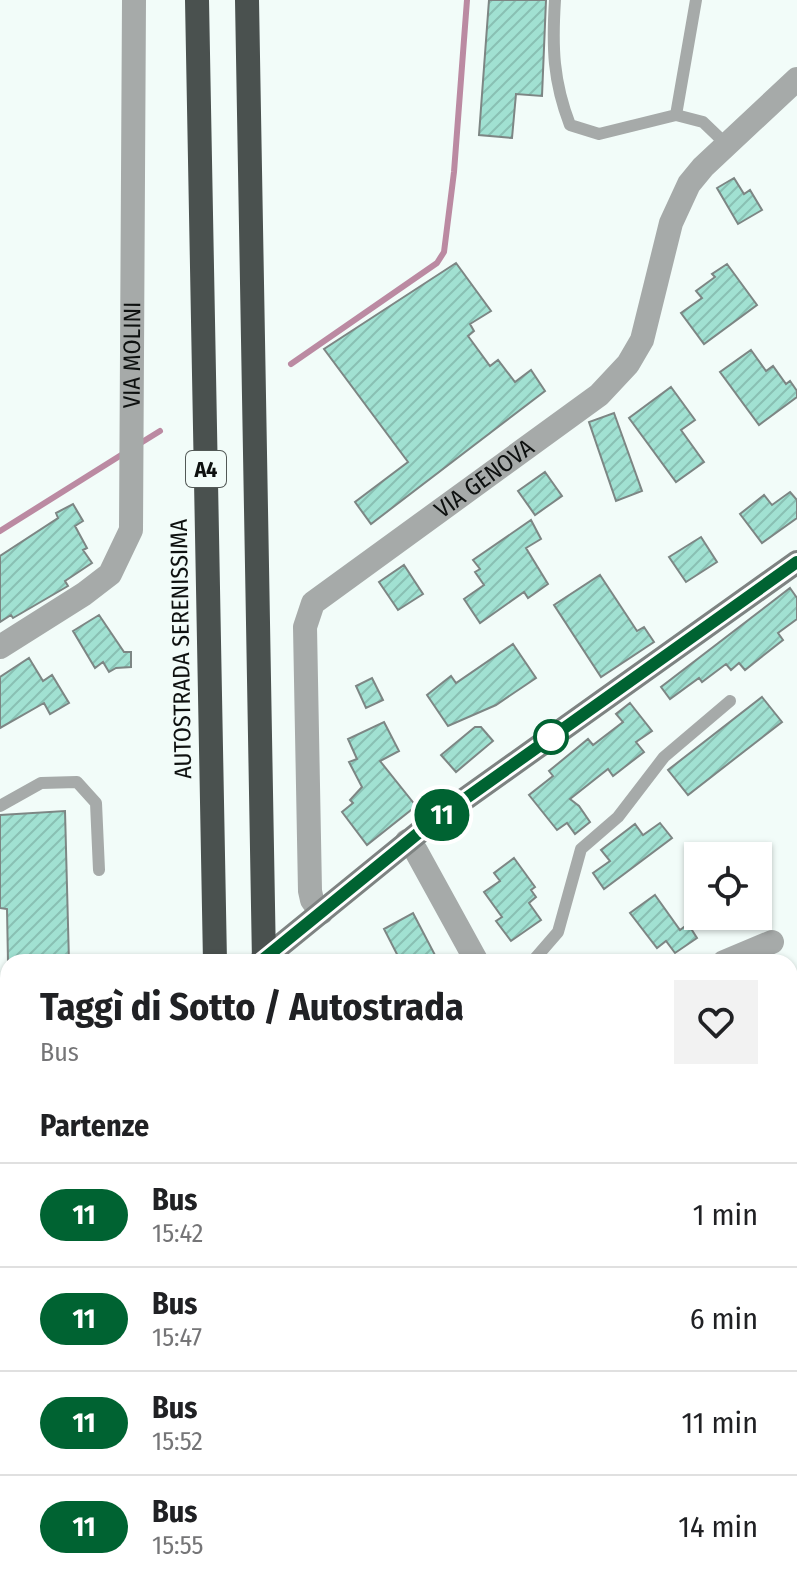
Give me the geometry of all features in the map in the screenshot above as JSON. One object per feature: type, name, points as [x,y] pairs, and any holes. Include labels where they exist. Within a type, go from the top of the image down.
[{"type":"highway","name":"AUTOSTRADA SERENISSIMA","points":[[197,0],[215,950]]},
{"type":"highway","name":"A4","points":[[247,0],[262,954]]},
{"type":"main road","points":[[272,954],[407,841],[797,562]]},
{"type":"street","name":"VIA MOLINI","points":[[0,647],[110,574],[131,530],[134,0]]},
{"type":"street","name":"VIA GENOVA","points":[[321,913],[310,891],[305,627],[313,603],[599,395],[628,364],[642,340],[671,223],[689,184],[797,79]]},
{"type":"street","points":[[407,841],[416,851],[473,954]]},
{"type":"street","points":[[743,954],[772,942]]},
{"type":"lane","points":[[555,0],[552,50],[558,94],[570,125],[599,134],[676,115],[703,122],[727,145]]},
{"type":"lane","points":[[676,115],[696,0]]},
{"type":"lane","points":[[539,954],[558,932],[581,849],[618,817],[664,757],[730,701]]},
{"type":"lane","points":[[0,806],[41,783],[77,782],[96,803],[99,870]]},
{"type":"building","points":[[489,0],[546,0],[542,96],[516,94],[512,138],[479,135]]},
{"type":"building","points":[[734,178],[744,194],[750,190],[762,210],[738,224],[717,188]]},
{"type":"building","points":[[456,263],[491,311],[470,324],[474,331],[468,336],[490,366],[498,360],[515,382],[531,370],[545,391],[371,524],[355,502],[408,462],[324,349]]},
{"type":"building","points":[[727,264],[757,305],[704,344],[681,313],[702,298],[696,291]]},
{"type":"building","points":[[751,350],[766,371],[773,366],[786,384],[790,381],[797,391],[797,397],[759,425],[720,372]]},
{"type":"building","points":[[671,387],[695,420],[681,430],[704,462],[676,482],[629,418]]},
{"type":"building","points":[[614,413],[642,491],[616,501],[589,422]]},
{"type":"building","points":[[545,472],[562,496],[535,515],[518,491]]},
{"type":"building","points":[[790,492],[797,500],[797,518],[762,543],[740,514],[764,495],[772,505]]},
{"type":"building","points":[[73,504],[83,521],[75,526],[87,548],[83,550],[92,563],[65,581],[68,586],[13,618],[11,615],[0,622],[0,556],[58,518],[56,513]]},
{"type":"building","points":[[531,520],[541,539],[526,548],[548,584],[528,598],[524,592],[480,623],[464,599],[484,585],[475,572],[480,569],[473,560]]},
{"type":"building","points":[[701,537],[717,562],[686,582],[669,557]]},
{"type":"building","points":[[404,565],[423,594],[398,610],[379,582]]},
{"type":"building","points":[[600,575],[637,631],[644,627],[654,642],[601,677],[554,605]]},
{"type":"building","points":[[790,588],[797,598],[797,619],[778,633],[783,640],[745,670],[739,663],[731,670],[726,664],[702,682],[699,678],[670,699],[661,687]]},
{"type":"building","points":[[99,615],[124,652],[131,652],[131,667],[109,672],[103,662],[95,668],[73,631]]},
{"type":"building","points":[[513,644],[536,678],[496,705],[448,726],[427,695],[451,676],[456,683]]},
{"type":"building","points":[[29,658],[43,681],[52,675],[69,703],[50,714],[44,703],[0,728],[0,677]]},
{"type":"building","points":[[372,678],[383,700],[366,708],[356,686]]},
{"type":"building","points":[[762,697],[782,722],[688,795],[668,770]]},
{"type":"building","points":[[630,703],[652,731],[636,742],[644,752],[613,776],[608,769],[570,799],[590,822],[575,834],[567,823],[557,830],[529,795],[553,776],[549,771],[588,739],[593,745],[623,722],[616,714]]},
{"type":"building","points":[[384,722],[399,751],[380,761],[416,806],[367,845],[342,812],[353,803],[350,800],[362,787],[349,762],[357,759],[348,739]]},
{"type":"building","points":[[475,727],[481,727],[493,741],[456,772],[441,755]]},
{"type":"building","points":[[65,811],[69,954],[8,954],[7,909],[0,908],[0,815]]},
{"type":"building","points":[[660,823],[672,838],[604,889],[593,873],[610,861],[601,850],[635,824],[643,835]]},
{"type":"building","points":[[514,858],[535,887],[531,890],[536,897],[529,903],[541,920],[511,941],[496,921],[502,917],[484,892],[500,881],[494,873]]},
{"type":"building","points":[[655,895],[680,930],[684,927],[684,930],[692,930],[697,938],[675,953],[666,941],[657,948],[630,913]]},
{"type":"building","points":[[413,913],[434,954],[397,954],[384,929]]},
{"type":"waterway","points":[[291,364],[437,263],[444,252],[454,172],[467,0]]},
{"type":"waterway","points":[[139,444],[160,431]]},
{"type":"waterway","points":[[0,531],[126,452]]},
{"type":"bus line","name":"11","points":[[270,954],[427,826],[797,562]]}]
